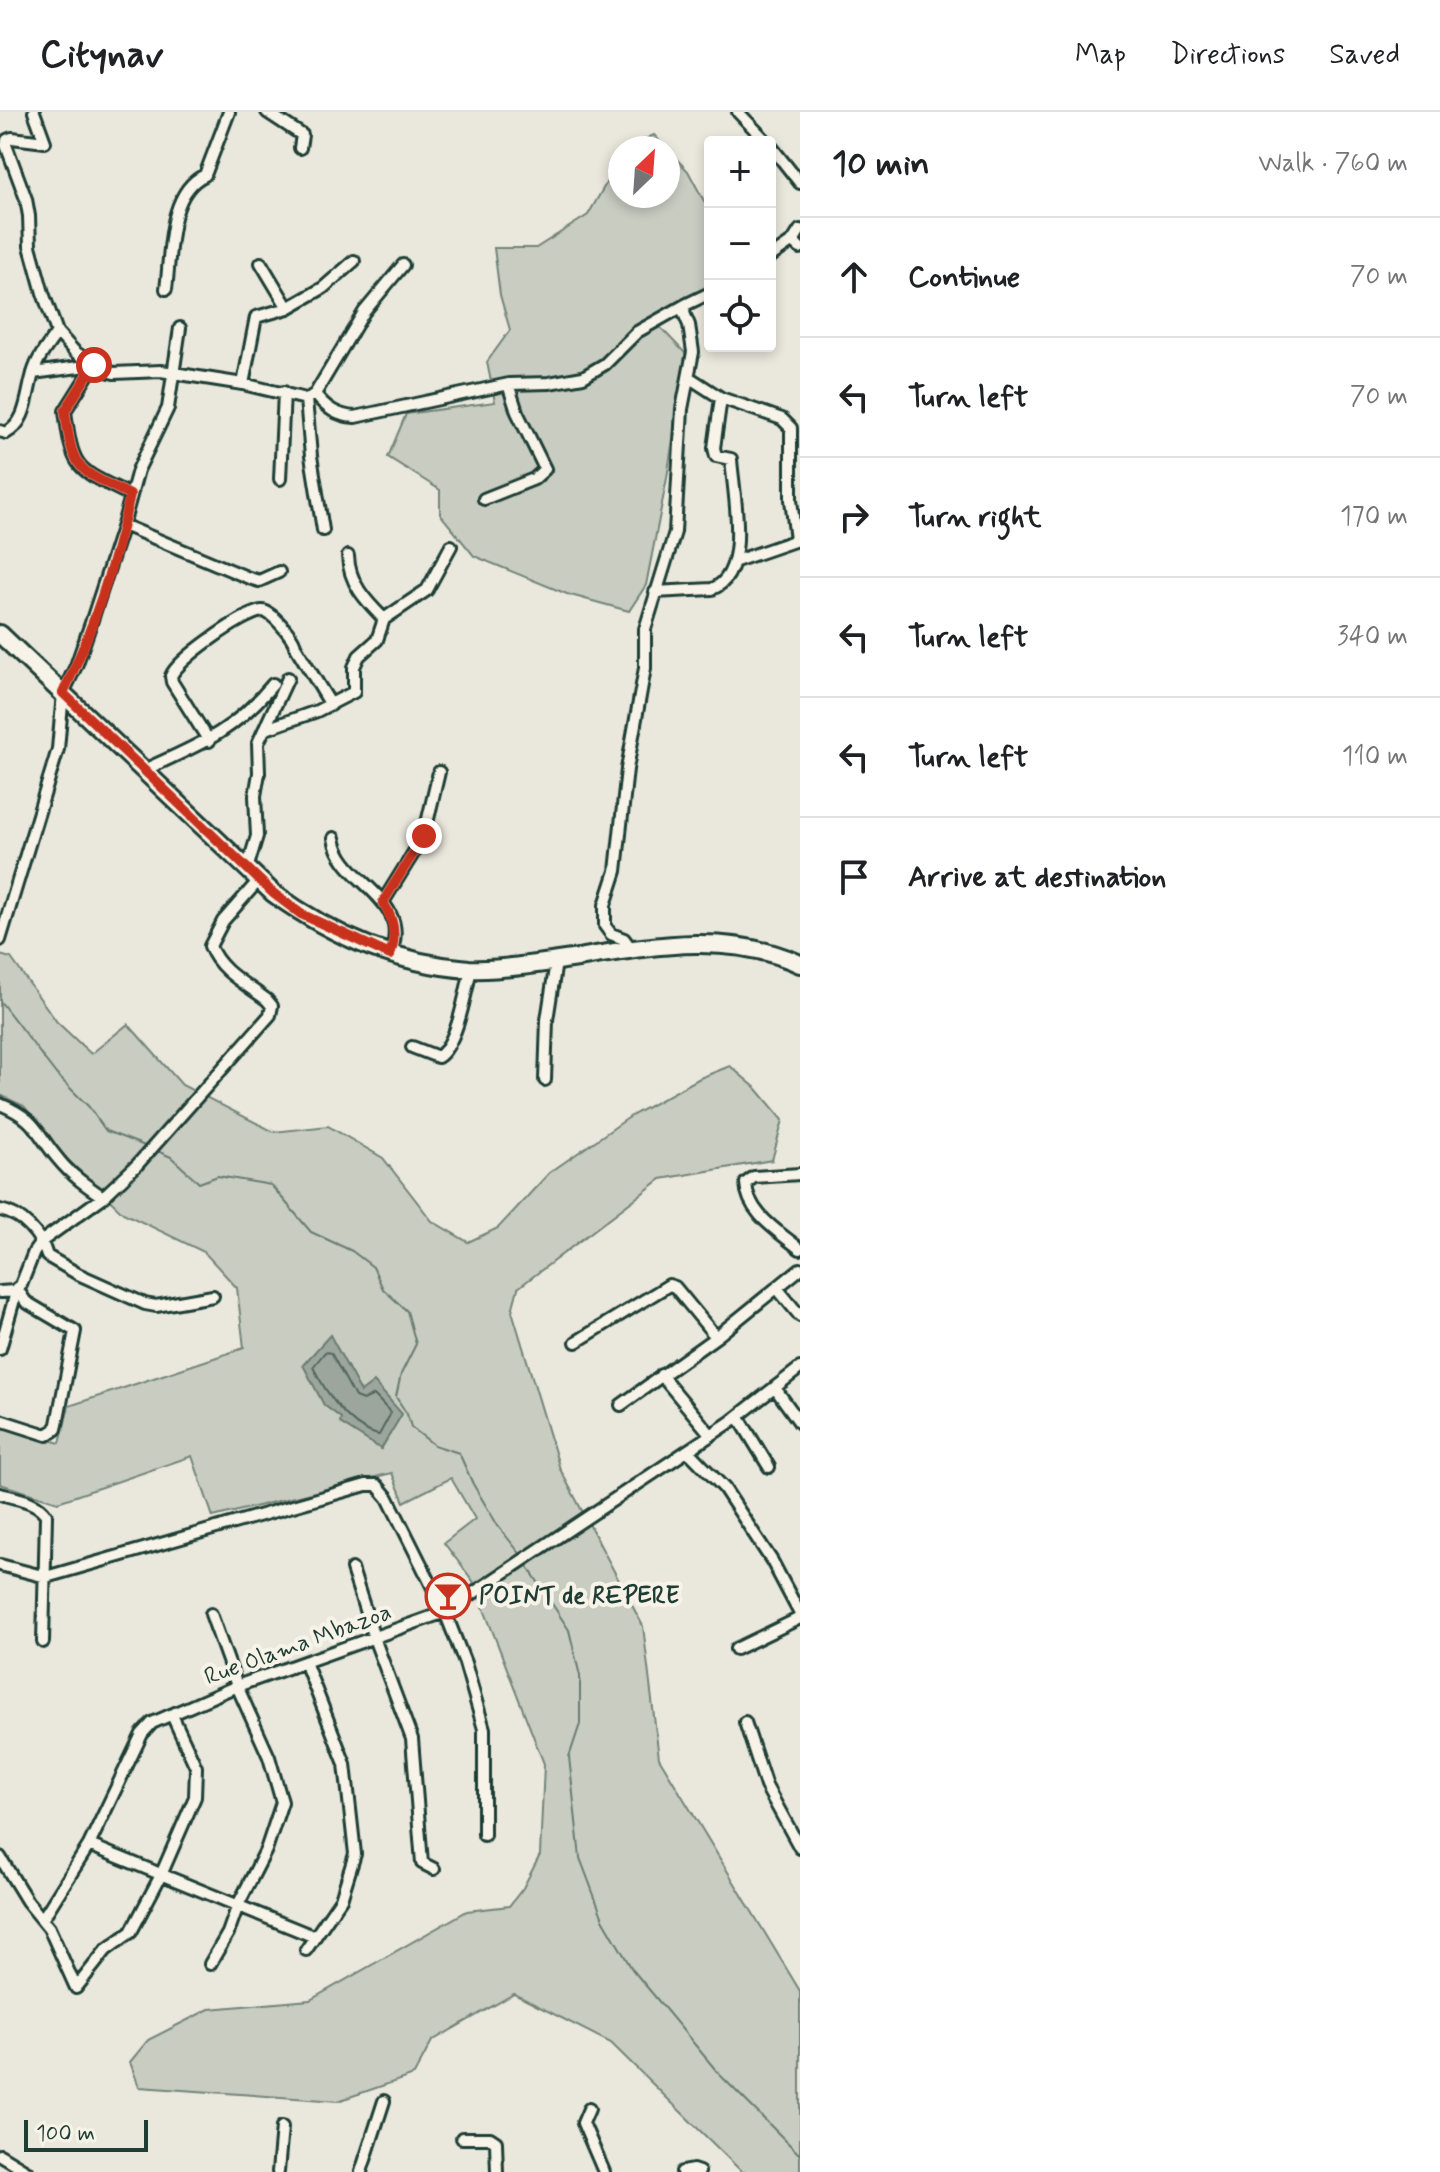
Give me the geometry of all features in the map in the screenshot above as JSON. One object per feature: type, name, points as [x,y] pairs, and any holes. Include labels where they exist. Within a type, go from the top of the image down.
[{"type":"main road","points":[[0,634],[253,875],[301,914],[390,955],[471,969],[556,962],[698,943],[735,944],[800,964]]},
{"type":"street","points":[[34,112],[45,142],[12,138],[7,140],[4,151],[28,207],[33,258],[57,332],[75,352],[94,365],[114,373],[172,373],[311,396],[342,416],[355,417],[508,384],[549,383],[583,377],[605,364],[637,332],[704,296]]},
{"type":"street","points":[[166,289],[168,250],[178,205],[196,179],[205,175],[229,112]]},
{"type":"street","points":[[267,112],[302,135],[300,148]]},
{"type":"street","points":[[738,112],[760,136]]},
{"type":"street","points":[[776,154],[800,183]]},
{"type":"street","points":[[776,254],[797,244],[800,230]]},
{"type":"street","points":[[243,384],[256,317],[288,308],[323,288],[354,261]]},
{"type":"street","points":[[261,263],[288,308]]},
{"type":"street","points":[[323,530],[311,456],[311,396],[364,312],[403,265]]},
{"type":"street","points":[[632,950],[624,939],[611,934],[605,926],[605,905],[616,871],[629,755],[645,668],[645,629],[675,532],[682,409],[693,352],[685,305]]},
{"type":"street","points":[[0,940],[58,749],[63,693],[76,666],[142,457],[168,408],[180,328]]},
{"type":"street","points":[[0,431],[11,431],[21,421],[33,373],[57,332]]},
{"type":"street","points":[[33,373],[94,365]]},
{"type":"street","points":[[94,365],[65,411],[69,447],[82,469],[130,495]]},
{"type":"street","points":[[690,378],[721,398],[782,419],[791,428],[791,500],[798,540],[736,561]]},
{"type":"street","points":[[484,499],[534,479],[545,469],[517,412],[508,384]]},
{"type":"street","points":[[280,479],[284,392]]},
{"type":"street","points":[[655,592],[720,586],[736,561],[737,501],[731,459],[716,456],[714,448],[721,398]]},
{"type":"street","points":[[123,525],[249,578],[259,581],[279,572]]},
{"type":"street","points":[[266,729],[331,705],[354,692],[354,667],[359,656],[377,640],[384,619],[427,590],[451,546]]},
{"type":"street","points":[[348,556],[349,570],[356,588],[384,619]]},
{"type":"street","points":[[209,741],[171,676],[183,659],[225,629],[259,612],[269,613],[294,639],[295,646],[331,705]]},
{"type":"street","points":[[0,1292],[14,1291],[21,1285],[34,1252],[42,1241],[103,1197],[137,1165],[270,1015],[272,1006],[267,1000],[222,967],[210,946],[253,875],[257,836],[255,796],[259,773],[258,743],[288,678]]},
{"type":"street","points":[[144,770],[209,741],[250,711],[273,684]]},
{"type":"street","points":[[383,902],[424,836],[439,772]]},
{"type":"street","points":[[334,838],[340,854],[390,913],[395,937],[390,955]]},
{"type":"street","points":[[545,1080],[547,1020],[556,962]]},
{"type":"street","points":[[412,1047],[438,1057],[446,1052],[471,969]]},
{"type":"street","points":[[0,1104],[26,1116],[59,1160],[80,1181],[103,1197]]},
{"type":"street","points":[[800,1174],[754,1177],[746,1183],[747,1197],[760,1215],[800,1249]]},
{"type":"street","points":[[0,1210],[11,1212],[42,1241],[47,1256],[78,1274],[145,1304],[156,1306],[213,1296]]},
{"type":"street","points":[[621,1405],[716,1337],[800,1269]]},
{"type":"street","points":[[576,1342],[669,1285],[675,1287],[716,1337]]},
{"type":"street","points":[[777,1288],[800,1316]]},
{"type":"street","points":[[0,1349],[17,1289]]},
{"type":"street","points":[[0,1420],[47,1435],[56,1429],[75,1331],[26,1302],[17,1289]]},
{"type":"street","name":"Rue Olama Mbazoa","points":[[43,1918],[89,1845],[142,1734],[152,1723],[237,1686],[445,1612],[688,1451],[800,1368]]},
{"type":"street","points":[[661,1375],[711,1435]]},
{"type":"street","points":[[775,1388],[800,1423]]},
{"type":"street","points":[[738,1416],[769,1467]]},
{"type":"street","points":[[688,1451],[724,1488],[772,1561],[800,1616],[736,1649]]},
{"type":"street","points":[[0,1565],[46,1577],[366,1485],[377,1485],[388,1498],[445,1612],[465,1663],[484,1729],[484,1835]]},
{"type":"street","points":[[0,1494],[43,1509],[46,1515],[43,1642]]},
{"type":"street","points":[[352,1569],[412,1739],[422,1863],[434,1869]]},
{"type":"street","points":[[210,1964],[228,1933],[238,1905],[266,1850],[282,1802],[269,1757],[237,1686],[211,1614]]},
{"type":"street","points":[[305,1662],[345,1764],[355,1854],[341,1899],[306,1950]]},
{"type":"street","points":[[0,1857],[27,1901],[43,1918],[58,1944],[76,1988],[106,1950],[131,1932],[161,1875],[195,1797],[196,1767],[172,1715]]},
{"type":"street","points":[[745,1722],[766,1786],[800,1848]]},
{"type":"street","points":[[89,1845],[315,1937]]},
{"type":"street","points":[[361,2172],[384,2101]]},
{"type":"street","points":[[589,2109],[583,2123],[604,2172]]},
{"type":"street","points":[[278,2172],[282,2127]]},
{"type":"street","points":[[462,2138],[490,2138],[496,2142],[497,2172]]},
{"type":"street","points":[[0,2155],[25,2171]]},
{"type":"street","points":[[682,2172],[699,2172]]},
{"type":"shaded area","points":[[680,163],[704,201],[704,297],[660,327],[686,354],[667,478],[646,585],[629,611],[567,594],[474,556],[440,514],[440,490],[388,457],[406,414],[495,402],[487,362],[510,330],[500,295],[494,248],[536,248],[588,215],[608,180],[608,208],[680,208]]},
{"type":"shaded area","points":[[0,955],[11,958],[57,1022],[91,1054],[128,1024],[182,1085],[274,1132],[328,1126],[383,1158],[432,1221],[468,1242],[498,1228],[549,1173],[631,1116],[700,1078],[730,1066],[757,1089],[783,1120],[772,1160],[661,1179],[518,1288],[512,1311],[560,1469],[643,1626],[659,1758],[800,1991],[800,2172],[742,2172],[611,2043],[514,1994],[432,2041],[414,2075],[338,2101],[139,2087],[130,2062],[148,2040],[209,2009],[310,2000],[467,1911],[509,1906],[523,1888],[540,1855],[544,1764],[473,1581],[444,1543],[475,1519],[451,1478],[404,1502],[392,1473],[213,1517],[192,1456],[58,1502],[0,1484],[0,1426],[60,1443],[69,1406],[244,1348],[237,1288],[204,1252],[123,1213],[63,1155],[24,1106],[0,1095]]},
{"type":"water","points":[[330,1335],[361,1392],[374,1382],[402,1414],[381,1449],[340,1423],[341,1418],[324,1405],[303,1365]]},
{"type":"waterway","points":[[0,1001],[56,1074],[89,1107],[106,1131],[145,1146]]},
{"type":"waterway","points":[[155,1150],[171,1157],[199,1183],[218,1176],[271,1185],[311,1232],[352,1251],[373,1267],[383,1289],[407,1311],[416,1344],[401,1374],[396,1397],[411,1427],[434,1445],[459,1453],[498,1526],[522,1556]]},
{"type":"waterway","points":[[525,1562],[569,1630],[580,1676],[580,1724],[569,1757],[580,1858],[603,1919],[632,1969],[720,2075],[800,2155]]},
{"type":"place","name":"POINT de REPERE","points":[[448,1596]]},
{"type":"route","points":[[94,365],[65,411],[69,447],[78,466],[130,495],[91,623],[63,693],[273,893],[301,914],[390,955],[395,937],[390,913],[383,902],[424,836]]}]
